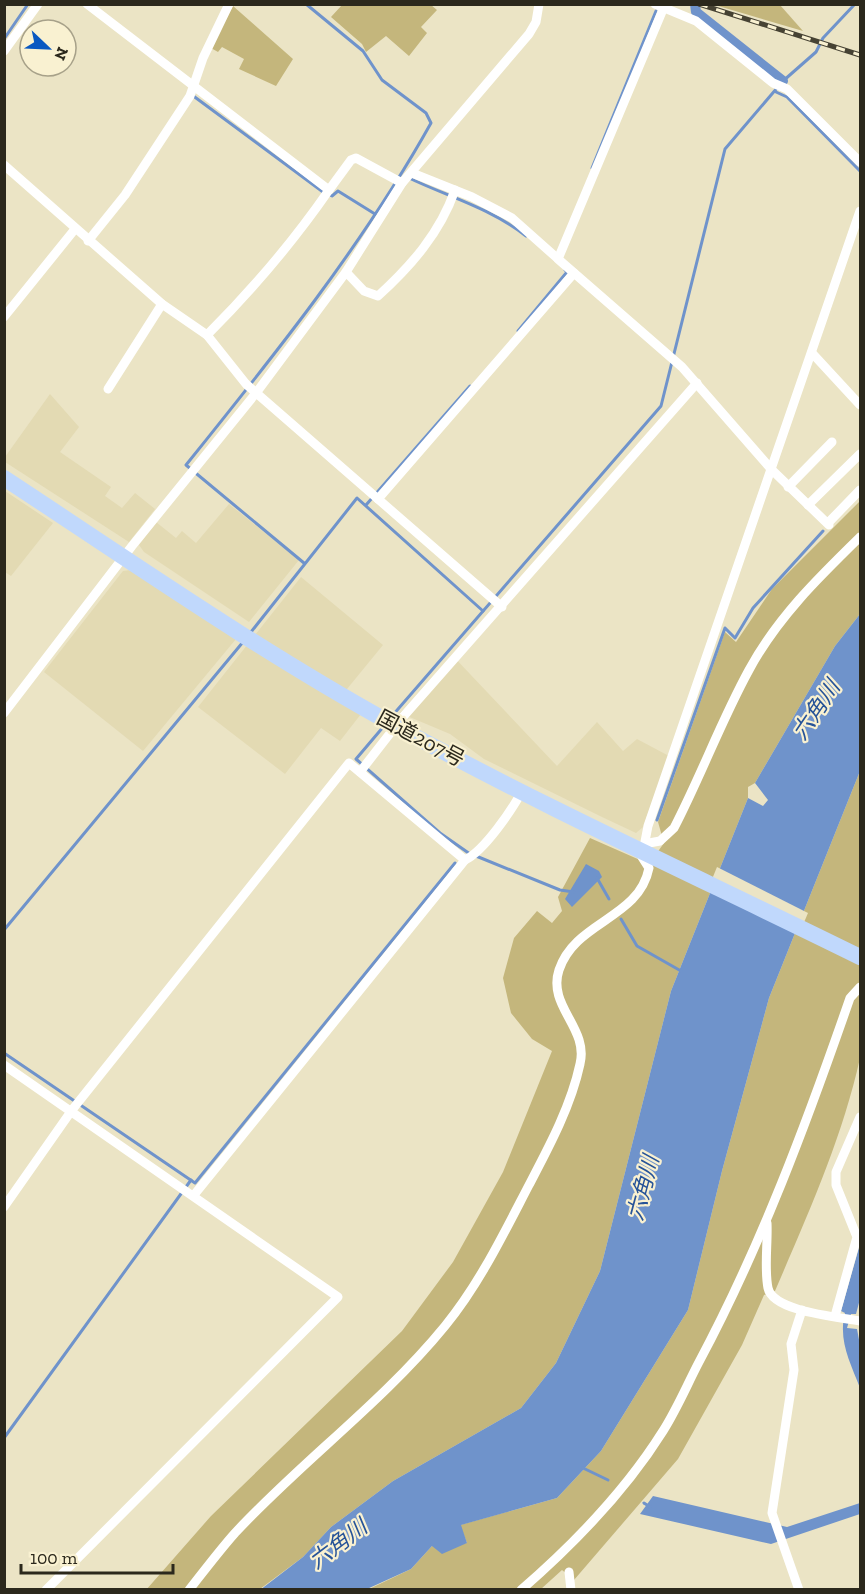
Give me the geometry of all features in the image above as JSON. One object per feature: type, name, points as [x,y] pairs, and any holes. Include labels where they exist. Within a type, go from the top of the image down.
[{"type":"highway","name":"国道207号","points":[[4,478],[124,557],[390,722],[522,792],[861,957]]},
{"type":"street","points":[[4,51],[38,4]]},
{"type":"street","points":[[87,4],[190,88],[327,192]]},
{"type":"street","points":[[88,240],[125,195],[190,88],[229,4]]},
{"type":"street","points":[[4,712],[193,471],[252,388],[346,272],[404,178],[529,34],[536,22],[539,4]]},
{"type":"street","points":[[861,162],[787,89],[773,83],[696,21],[660,6],[558,259],[666,351],[788,487],[829,524],[861,490]]},
{"type":"street","points":[[207,335],[251,290],[302,229],[351,160],[356,158],[512,218],[554,255]]},
{"type":"street","points":[[4,165],[162,304],[207,335],[252,388],[500,606]]},
{"type":"street","points":[[346,272],[364,291],[378,296],[411,266],[444,217],[453,194]]},
{"type":"street","points":[[189,1590],[235,1534],[423,1352],[447,1324],[485,1267],[542,1160],[581,1063],[582,1040],[564,1011],[556,988],[558,971],[576,940],[636,898],[646,880],[649,868],[642,857],[648,826],[861,211]]},
{"type":"street","points":[[4,318],[75,229]]},
{"type":"street","points":[[376,496],[574,273]]},
{"type":"street","points":[[108,389],[162,304]]},
{"type":"street","points":[[812,353],[861,405]]},
{"type":"street","points":[[362,767],[390,722],[500,606],[697,383]]},
{"type":"street","points":[[788,487],[832,442]]},
{"type":"street","points":[[808,505],[861,453]]},
{"type":"street","points":[[644,850],[649,843],[660,841],[675,828],[749,670],[772,634],[808,588],[861,537]]},
{"type":"street","points":[[4,1207],[76,1106],[349,763],[362,767],[470,857]]},
{"type":"street","points":[[188,1191],[515,806],[522,792]]},
{"type":"street","points":[[521,1590],[583,1531],[628,1478],[663,1431],[721,1323],[767,1220],[850,998],[861,987]]},
{"type":"street","points":[[4,1065],[76,1106],[188,1191],[338,1297],[46,1590]]},
{"type":"street","points":[[767,1220],[768,1290],[779,1302],[802,1310],[847,1318],[857,1237],[836,1185],[837,1172],[861,1118]]},
{"type":"street","points":[[799,1590],[772,1513],[794,1370],[791,1344],[802,1310]]},
{"type":"street","points":[[569,1572],[571,1590]]},
{"type":"shaded area","points":[[342,5],[431,5],[437,10],[421,27],[427,33],[409,56],[386,36],[366,52],[362,44],[331,17]]},
{"type":"shaded area","points":[[715,5],[780,5],[803,31]]},
{"type":"shaded area","points":[[233,6],[293,59],[276,86],[239,69],[244,59],[222,47],[218,52],[211,48]]},
{"type":"shaded area","points":[[50,394],[79,427],[60,452],[111,487],[105,496],[122,508],[135,493],[155,509],[129,542],[5,462],[5,457]]},
{"type":"shaded area","points":[[5,491],[53,523],[11,576],[5,572]]},
{"type":"shaded area","points":[[860,501],[860,614],[835,646],[755,783],[748,787],[748,798],[671,991],[600,1271],[556,1363],[521,1408],[393,1481],[331,1527],[303,1557],[260,1589],[146,1590],[211,1516],[402,1331],[453,1262],[503,1172],[552,1051],[532,1039],[511,1013],[503,978],[514,938],[537,911],[552,923],[562,911],[558,897],[590,838],[649,864],[664,843],[658,822],[725,632],[736,642],[772,589]]},
{"type":"shaded area","points":[[229,504],[299,560],[249,622],[144,552],[139,545],[156,522],[176,538],[182,531],[196,543]]},
{"type":"shaded area","points":[[131,570],[236,639],[143,751],[44,672],[123,571]]},
{"type":"shaded area","points":[[301,577],[383,645],[338,700],[361,714],[340,741],[321,728],[285,774],[198,707]]},
{"type":"shaded area","points":[[452,655],[557,766],[597,722],[623,751],[637,739],[669,756],[643,827],[636,833],[484,759],[450,734],[400,713]]},
{"type":"shaded area","points":[[860,771],[860,1058],[853,1088],[823,1176],[775,1291],[764,1295],[742,1345],[678,1459],[574,1580],[562,1570],[541,1589],[367,1590],[411,1569],[432,1546],[467,1543],[460,1525],[557,1498],[601,1451],[688,1310],[722,1171],[769,998]]},
{"type":"water","name":"六角川","points":[[860,614],[860,771],[769,998],[722,1171],[688,1310],[601,1451],[557,1498],[461,1525],[467,1543],[442,1554],[432,1546],[411,1569],[367,1589],[260,1590],[303,1557],[331,1527],[393,1481],[521,1408],[556,1363],[600,1271],[671,991],[748,798],[763,806],[768,800],[755,783],[835,646]]},
{"type":"water","points":[[586,864],[599,871],[602,877],[572,907],[565,899]]},
{"type":"water","points":[[860,1244],[860,1299],[856,1314],[851,1314],[847,1328],[857,1329],[860,1345],[860,1388],[846,1351],[843,1332],[845,1313],[841,1311]]},
{"type":"water","points":[[653,1496],[787,1527],[860,1503],[860,1514],[771,1544],[640,1514]]},
{"type":"pier","points":[[717,867],[808,913],[799,934],[708,889]]},
{"type":"waterway","points":[[4,39],[28,4]]},
{"type":"waterway","points":[[304,563],[186,465],[284,341],[347,256],[405,168],[431,123],[426,113],[382,80],[363,51],[306,4]]},
{"type":"waterway","points":[[695,4],[696,12],[783,81]]},
{"type":"waterway","points":[[392,716],[661,406],[725,149],[783,81],[816,52],[823,38],[855,4]]},
{"type":"waterway","points":[[592,168],[656,11]]},
{"type":"waterway","points":[[776,92],[787,97],[860,171]]},
{"type":"waterway","points":[[192,95],[323,192],[332,196],[338,191],[375,214]]},
{"type":"waterway","points":[[409,178],[484,210],[526,236]]},
{"type":"waterway","points":[[518,331],[567,272],[565,270]]},
{"type":"waterway","points":[[366,505],[470,386]]},
{"type":"waterway","points":[[251,632],[357,498],[483,611]]},
{"type":"waterway","points":[[657,820],[725,628],[735,638],[753,608],[823,531]]},
{"type":"waterway","points":[[4,930],[243,642]]},
{"type":"waterway","points":[[384,726],[356,759],[440,833],[470,854]]},
{"type":"waterway","points":[[476,856],[560,890],[574,892]]},
{"type":"waterway","points":[[4,1053],[195,1183],[455,863]]},
{"type":"waterway","points":[[597,878],[609,899]]},
{"type":"waterway","points":[[621,919],[637,946],[681,971]]},
{"type":"waterway","points":[[4,1438],[191,1180]]},
{"type":"waterway","points":[[583,1468],[608,1480]]},
{"type":"waterway","points":[[644,1503],[650,1507]]},
{"type":"railway","points":[[699,4],[860,55]]}]
